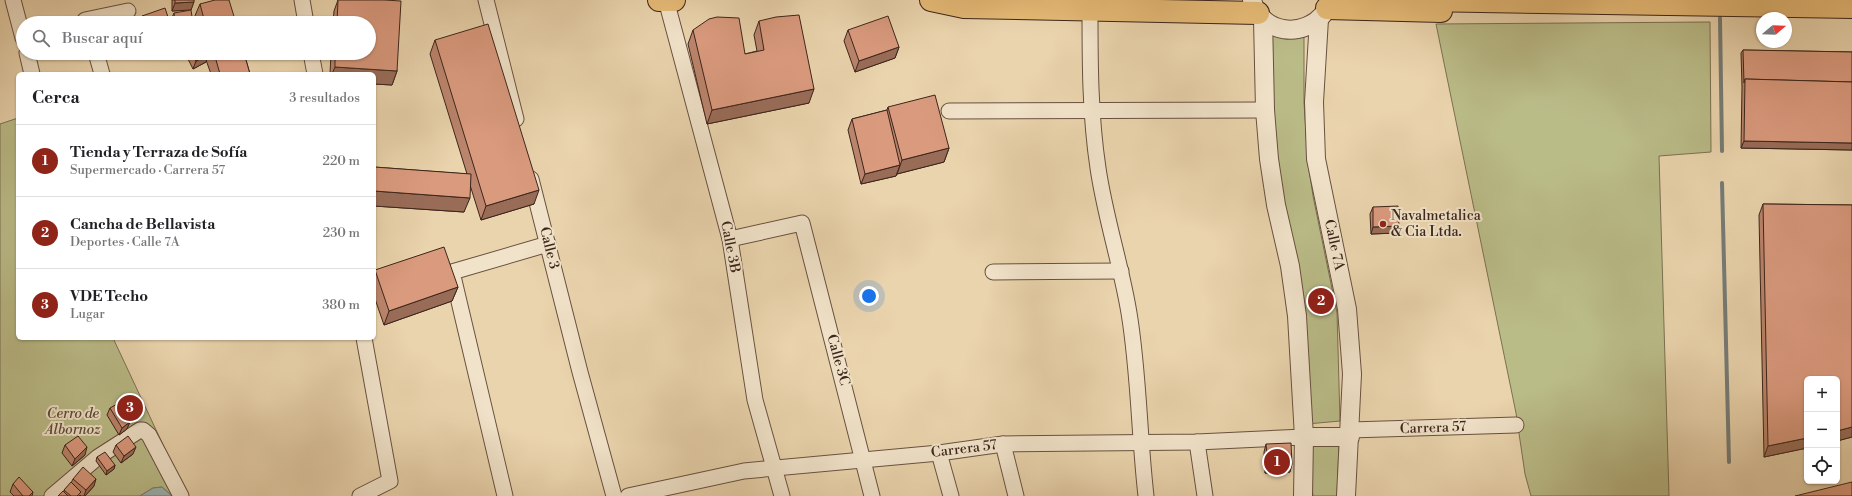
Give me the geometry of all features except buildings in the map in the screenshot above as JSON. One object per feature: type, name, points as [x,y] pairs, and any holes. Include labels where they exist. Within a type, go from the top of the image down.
[{"type":"main road","points":[[659,0],[674,0]]},
{"type":"main road","points":[[931,0],[964,7],[1258,11]]},
{"type":"main road","points":[[1421,0],[1852,7]]},
{"type":"main road","points":[[1325,9],[1563,14],[1660,14],[1735,6]]},
{"type":"street","points":[[13,0],[17,16]]},
{"type":"street","points":[[302,0],[305,16]]},
{"type":"street","points":[[486,0],[519,130]]},
{"type":"street","name":"Calle 3B","points":[[666,0],[730,239],[755,400],[782,496]]},
{"type":"street","points":[[1090,8],[1091,111],[1103,196],[1129,312],[1134,352],[1140,443],[1146,496]]},
{"type":"street","points":[[1258,11],[1273,26],[1285,30],[1297,30],[1309,26],[1325,9]]},
{"type":"street","name":"Calle 7A","points":[[1325,9],[1314,127],[1316,159],[1347,309],[1352,374],[1346,496]]},
{"type":"street","points":[[107,16],[128,11]]},
{"type":"street","points":[[1258,11],[1265,110],[1276,204],[1290,266],[1298,316],[1304,437],[1304,496]]},
{"type":"street","points":[[29,60],[32,72]]},
{"type":"street","points":[[98,60],[101,72]]},
{"type":"street","points":[[312,60],[315,72]]},
{"type":"street","points":[[949,111],[1265,110]]},
{"type":"street","name":"Calle 3","points":[[528,168],[580,372],[614,496]]},
{"type":"street","name":"Calle 3C","points":[[730,239],[802,223],[872,496]]},
{"type":"street","points":[[504,496],[452,272],[548,244]]},
{"type":"street","points":[[993,272],[1121,271]]},
{"type":"street","points":[[360,496],[390,481],[364,340]]},
{"type":"street","name":"Carrera 57","points":[[1350,433],[1516,425]]},
{"type":"street","points":[[52,496],[98,457],[140,430],[143,430],[149,436],[179,492]]},
{"type":"street","points":[[1304,437],[1350,433]]},
{"type":"street","name":"Carrera 57","points":[[628,496],[744,471],[939,453],[1003,444],[1197,442],[1304,437]]},
{"type":"street","points":[[1197,442],[1205,496]]},
{"type":"street","points":[[1003,444],[1016,496]]},
{"type":"street","points":[[939,453],[951,496]]},
{"type":"green space","points":[[1710,22],[1711,152],[1659,156],[1669,496],[1531,496],[1525,474],[1516,413],[1436,24]]},
{"type":"green space","points":[[1267,28],[1304,30],[1304,103],[1308,162],[1313,196],[1337,313],[1340,421],[1307,424],[1270,109]]},
{"type":"green space","name":"Cerro de Albornoz","points":[[16,119],[16,340],[114,340],[187,496],[172,496],[162,487],[153,488],[140,496],[0,496],[0,124]]},
{"type":"green space","points":[[1308,444],[1339,445],[1337,496],[1313,496]]},
{"type":"water","points":[[162,487],[172,496],[140,496],[153,488]]},
{"type":"waterway","points":[[1720,18],[1722,151]]},
{"type":"waterway","points":[[1722,183],[1729,462]]},
{"type":"place","name":"Navalmetalica & Cia Ltda.","points":[[1383,224]]},
{"type":"place","name":"Cancha de Bellavista","points":[[1321,301]]},
{"type":"place","name":"VDE Techo","points":[[130,408]]},
{"type":"place","name":"Tienda y Terraza de Sofía","points":[[1277,462]]}]
